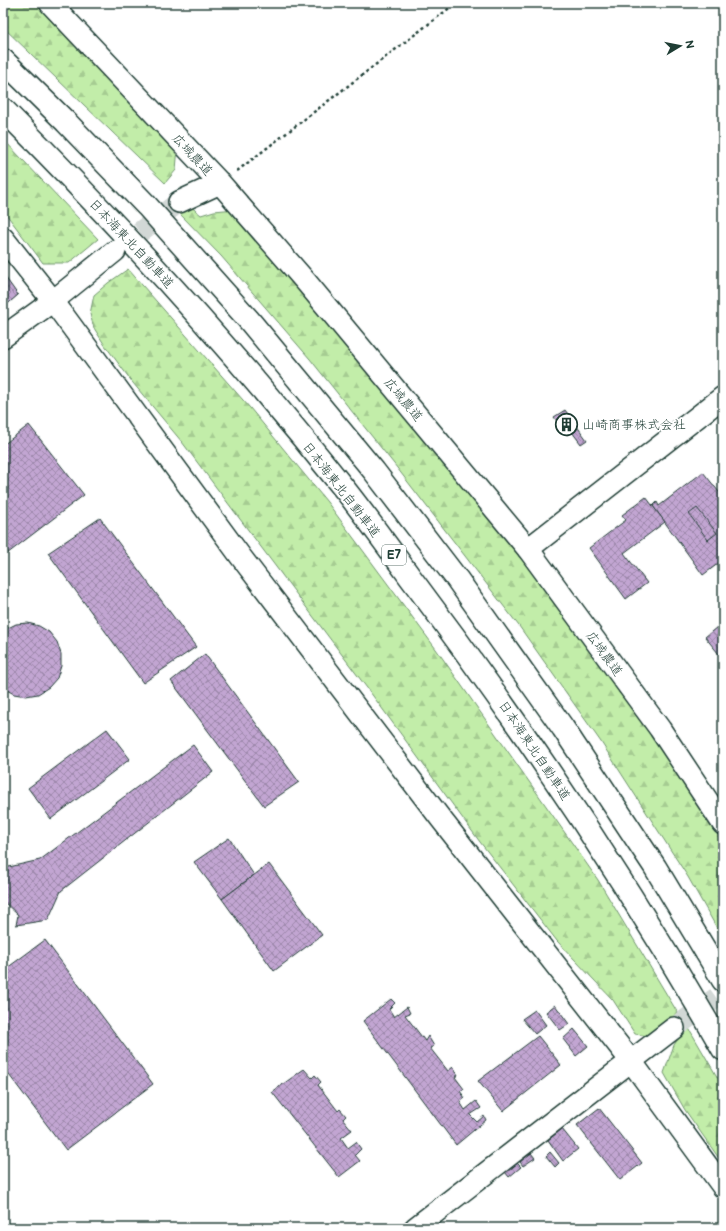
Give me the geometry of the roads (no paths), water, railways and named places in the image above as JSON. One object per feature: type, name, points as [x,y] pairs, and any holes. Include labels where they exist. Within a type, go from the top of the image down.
[{"type":"highway","points":[[3,60],[148,206],[248,319],[374,471],[458,579],[564,728],[655,867],[723,980]]},
{"type":"highway","name":"日本海東北自動車道","points":[[3,109],[119,228],[212,332],[346,492],[473,661],[532,744],[626,887],[723,1049]]},
{"type":"street","name":"広域農道","points":[[50,3],[220,183],[307,283],[528,549],[660,729],[723,824]]},
{"type":"street","points":[[179,202],[220,183]]},
{"type":"street","points":[[3,238],[53,300],[246,563],[436,813],[630,1061],[723,1187]]},
{"type":"street","points":[[3,337],[115,251]]},
{"type":"street","points":[[528,549],[723,397]]},
{"type":"street","points":[[415,1228],[674,1028]]},
{"type":"tunnel","points":[[115,251],[179,202]]},
{"type":"tunnel","points":[[674,1028],[723,993]]},
{"type":"place","name":"山崎商事株式会社","points":[[567,424]]}]
